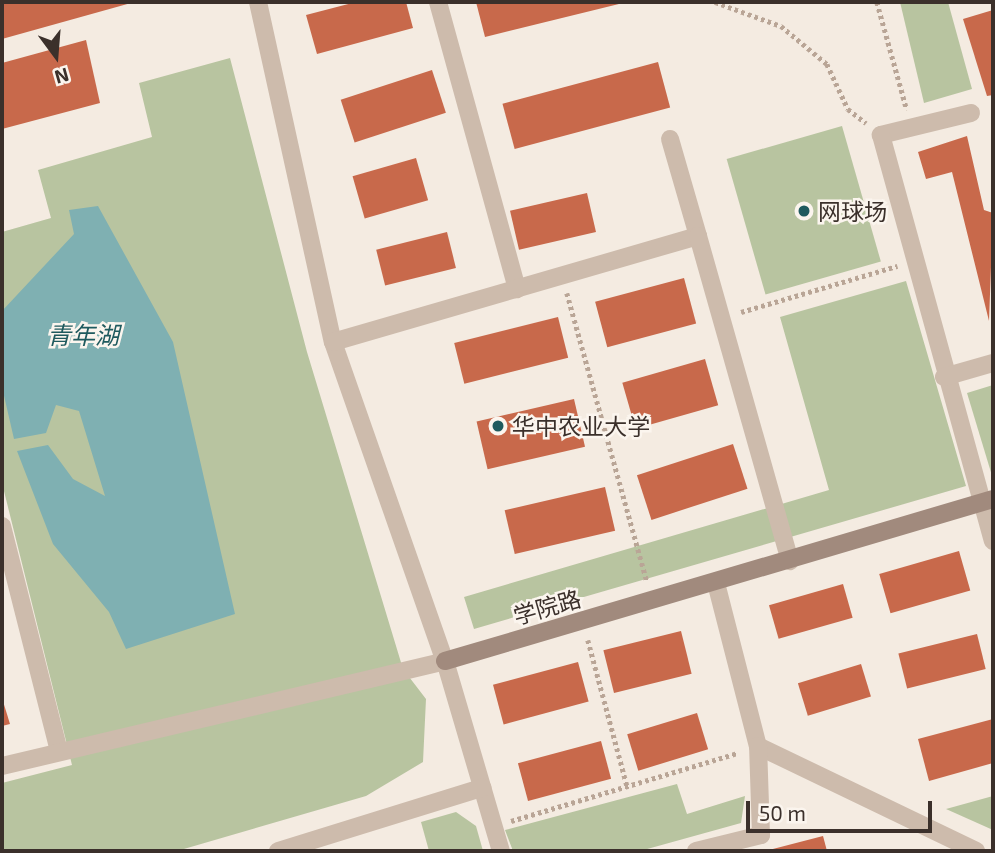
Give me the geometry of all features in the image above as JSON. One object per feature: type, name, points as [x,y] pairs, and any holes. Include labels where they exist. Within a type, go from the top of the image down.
[{"type":"street","points":[[258,2],[333,342],[445,662],[501,851]]},
{"type":"street","points":[[438,2],[517,289]]},
{"type":"street","points":[[971,113],[881,135],[944,377],[988,501],[993,541]]},
{"type":"street","points":[[670,139],[790,561]]},
{"type":"street","points":[[333,342],[698,236]]},
{"type":"street","points":[[944,377],[993,363]]},
{"type":"street","name":"学院路","points":[[445,662],[652,603],[988,501]]},
{"type":"street","points":[[2,526],[59,751]]},
{"type":"street","points":[[696,851],[761,835],[758,746],[716,583]]},
{"type":"street","points":[[2,766],[445,662]]},
{"type":"street","points":[[758,746],[976,851]]},
{"type":"street","points":[[278,851],[482,788]]},
{"type":"path","points":[[715,2],[781,26],[827,64],[848,109]]},
{"type":"path","points":[[877,2],[912,127]]},
{"type":"path","points":[[722,318],[912,262]]},
{"type":"path","points":[[562,275],[652,603]]},
{"type":"path","points":[[584,622],[627,786]]},
{"type":"path","points":[[493,827],[758,746]]},
{"type":"green space","points":[[900,2],[948,2],[972,89],[924,103]]},
{"type":"green space","points":[[230,58],[307,352],[403,669],[426,699],[423,762],[366,796],[177,851],[2,851],[2,783],[72,765],[2,483],[2,232],[51,218],[38,170],[152,137],[139,83]]},
{"type":"green space","name":"网球场","points":[[842,126],[881,262],[766,295],[727,159]]},
{"type":"green space","points":[[906,281],[966,486],[474,629],[464,597],[829,490],[780,317]]},
{"type":"green space","points":[[993,385],[993,479],[967,393]]},
{"type":"green space","points":[[677,784],[687,814],[745,796],[741,823],[640,851],[513,851],[505,830]]},
{"type":"green space","points":[[993,796],[993,830],[946,809]]},
{"type":"green space","points":[[456,812],[476,826],[483,851],[429,851],[421,822]]},
{"type":"water","name":"青年湖","points":[[98,206],[173,342],[235,614],[126,649],[109,612],[53,544],[17,451],[48,445],[73,479],[105,496],[79,411],[56,405],[46,433],[14,439],[2,387],[2,311],[74,234],[69,210]]},
{"type":"building","points":[[2,2],[131,2],[131,3],[2,39]]},
{"type":"building","points":[[356,2],[406,2],[413,28],[317,54],[306,15]]},
{"type":"building","points":[[476,2],[623,2],[623,3],[485,37]]},
{"type":"building","points":[[993,10],[993,95],[987,96],[963,19]]},
{"type":"building","points":[[86,40],[100,103],[2,129],[2,63]]},
{"type":"building","points":[[658,62],[670,107],[515,149],[502,104]]},
{"type":"building","points":[[432,70],[446,113],[355,142],[341,100]]},
{"type":"building","points":[[967,136],[984,210],[993,213],[989,321],[952,172],[926,179],[918,152]]},
{"type":"building","points":[[416,158],[428,200],[365,218],[353,176]]},
{"type":"building","points":[[587,193],[596,232],[519,250],[510,211]]},
{"type":"building","points":[[447,232],[456,268],[385,286],[376,250]]},
{"type":"building","points":[[684,278],[696,323],[607,347],[595,302]]},
{"type":"building","points":[[558,317],[568,358],[464,384],[454,343]]},
{"type":"building","points":[[705,359],[718,405],[636,429],[622,383]]},
{"type":"building","points":[[574,399],[585,447],[488,469],[477,421]]},
{"type":"building","points":[[733,444],[748,489],[651,520],[637,475]]},
{"type":"building","points":[[605,487],[615,531],[515,554],[505,510]]},
{"type":"building","points":[[959,551],[970,590],[891,613],[879,574]]},
{"type":"building","points":[[843,584],[853,618],[779,639],[769,605]]},
{"type":"building","points":[[681,631],[692,674],[614,693],[603,650]]},
{"type":"building","points":[[977,634],[986,669],[907,689],[898,654]]},
{"type":"building","points":[[578,662],[589,702],[504,724],[493,685]]},
{"type":"building","points":[[861,664],[871,697],[808,716],[798,683]]},
{"type":"building","points":[[2,698],[10,724],[2,726]]},
{"type":"building","points":[[697,713],[708,749],[638,771],[627,734]]},
{"type":"building","points":[[993,719],[993,763],[929,781],[918,739]]},
{"type":"building","points":[[601,741],[611,779],[528,801],[518,763]]},
{"type":"building","points":[[823,836],[827,851],[769,851],[769,850]]},
{"type":"place","name":"网球场","points":[[804,211]]},
{"type":"place","name":"华中农业大学","points":[[498,426]]}]
